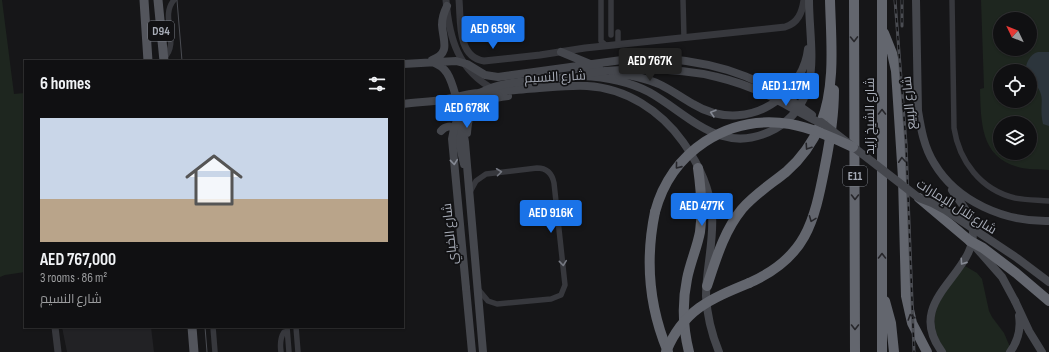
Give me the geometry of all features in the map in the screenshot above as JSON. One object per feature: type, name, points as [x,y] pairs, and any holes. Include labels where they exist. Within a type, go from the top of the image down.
[{"type":"highway","points":[[707,286],[722,243],[734,220],[750,200],[793,166],[814,138],[821,122],[829,89],[831,57],[830,0]]},
{"type":"highway","name":"شارع الشيخ زايد","points":[[854,0],[855,352]]},
{"type":"highway","name":"شارع الشيخ زايد","points":[[882,0],[882,352]]},
{"type":"highway","points":[[882,29],[892,53],[896,70],[903,178],[906,296],[912,323],[927,352]]},
{"type":"highway","points":[[667,352],[678,329],[697,309],[712,299],[772,272],[788,259],[801,243],[814,215],[820,194],[833,121],[835,81],[831,57]]},
{"type":"highway","points":[[667,352],[655,316],[650,284],[649,251],[655,212],[664,186],[680,163],[701,144],[716,135],[734,128],[761,123],[789,124],[818,132],[853,147]]},
{"type":"highway","points":[[689,352],[684,322],[684,300],[687,279],[698,240],[701,221],[702,200],[698,168]]},
{"type":"highway","points":[[919,198],[970,241],[983,248],[1016,273],[1049,301]]},
{"type":"highway","points":[[882,294],[891,323],[894,352]]},
{"type":"main road","name":"D94","points":[[144,0],[148,60]]},
{"type":"main road","name":"D94","points":[[158,0],[164,60]]},
{"type":"main road","points":[[579,76],[613,79],[637,86],[659,98],[687,119],[707,130],[726,136],[739,138],[752,137],[771,131],[792,115],[804,99],[810,80],[812,51],[809,0]]},
{"type":"main road","name":"شارع الربيع","points":[[916,0],[918,111],[920,129],[931,157],[944,178],[955,189],[968,198],[996,213],[1028,220],[1049,221]]},
{"type":"main road","points":[[429,62],[439,57],[444,51],[443,20],[446,2]]},
{"type":"main road","points":[[573,67],[613,72],[645,79],[662,86],[693,105],[708,111],[722,115],[741,115],[759,111],[771,105],[783,96],[793,85],[807,58],[810,28]]},
{"type":"main road","points":[[561,52],[591,65]]},
{"type":"main road","name":"شارع النسيم","points":[[464,62],[481,73],[494,77],[642,59],[669,59],[707,64],[740,73],[779,93],[825,125]]},
{"type":"main road","points":[[404,64],[453,61],[464,62]]},
{"type":"main road","points":[[417,102],[445,94],[448,90],[448,75],[442,67],[429,62]]},
{"type":"main road","points":[[579,76],[604,71],[656,69],[694,72],[716,77],[758,91],[825,125],[853,147]]},
{"type":"main road","name":"شارع الخياي","points":[[448,75],[455,97],[465,142],[484,350]]},
{"type":"main road","name":"شارع الخياي","points":[[472,352],[452,145],[455,126],[460,114],[468,104],[478,95],[496,86],[579,76]]},
{"type":"main road","name":"شارع النسيم","points":[[404,104],[477,93],[589,86],[605,88],[629,96],[657,114],[674,130],[687,148],[706,186],[712,214],[707,286],[709,317],[719,352]]},
{"type":"main road","points":[[465,142],[469,116],[478,104],[488,99],[520,94],[529,89]]},
{"type":"main road","points":[[442,131],[448,126],[457,131],[460,153],[468,174]]},
{"type":"main road","name":"شارع تلال الإمارات","points":[[853,147],[919,198],[945,210],[1049,282]]},
{"type":"main road","points":[[942,352],[932,332],[932,311],[938,297],[967,256],[973,237],[970,218],[944,178]]},
{"type":"main road","points":[[970,241],[1002,277],[1029,331],[1042,352]]},
{"type":"main road","points":[[1010,352],[1018,335],[1019,320],[1015,301]]},
{"type":"main road","points":[[192,328],[194,352]]},
{"type":"main road","points":[[468,352],[467,339],[470,329]]},
{"type":"street","points":[[164,60],[170,49],[168,12],[170,4],[174,0]]},
{"type":"street","points":[[459,0],[463,43],[468,53],[474,58],[480,60],[785,28],[792,24],[800,16],[803,10],[804,0]]},
{"type":"street","points":[[601,0],[602,41],[607,46]]},
{"type":"street","points":[[611,0],[612,35]]},
{"type":"street","points":[[682,0],[684,38]]},
{"type":"street","points":[[952,0],[954,128],[960,152],[973,172],[992,188],[1015,198],[1049,201]]},
{"type":"street","points":[[446,2],[452,38],[458,52],[476,78],[499,92]]},
{"type":"street","points":[[618,32],[618,45]]},
{"type":"street","points":[[469,193],[476,181],[486,174],[536,168],[545,169],[554,183],[565,285],[561,294],[552,299],[501,304],[488,301],[478,288]]},
{"type":"street","points":[[55,328],[58,352]]},
{"type":"street","points":[[213,328],[215,352]]},
{"type":"street","points":[[296,328],[298,352]]},
{"type":"street","points":[[281,352],[281,337],[287,329]]},
{"type":"street","points":[[287,329],[289,352]]},
{"type":"shaded area","points":[[0,0],[2,0],[14,94],[24,93],[24,272],[0,277]]},
{"type":"shaded area","points":[[981,0],[1049,0],[1049,170],[1018,167],[1002,160],[1037,160],[1037,116],[993,116],[993,150],[985,136],[982,125],[980,89],[984,88]]},
{"type":"shaded area","points":[[1037,52],[1049,52],[1049,126],[1043,124],[1042,100],[1037,87],[1037,64],[1027,64],[1032,56],[1037,56]]},
{"type":"shaded area","points":[[965,266],[977,273],[982,279],[989,311],[1004,333],[1010,347],[1007,352],[946,352],[937,335],[935,316],[938,307],[947,290]]},
{"type":"shaded area","points":[[62,328],[151,328],[154,352],[67,352]]},
{"type":"tram line","points":[[177,0],[182,60]]},
{"type":"tram line","points":[[205,328],[207,352]]},
{"type":"railway","points":[[895,0],[906,143],[914,352]]},
{"type":"railway","points":[[902,0],[902,26]]}]
